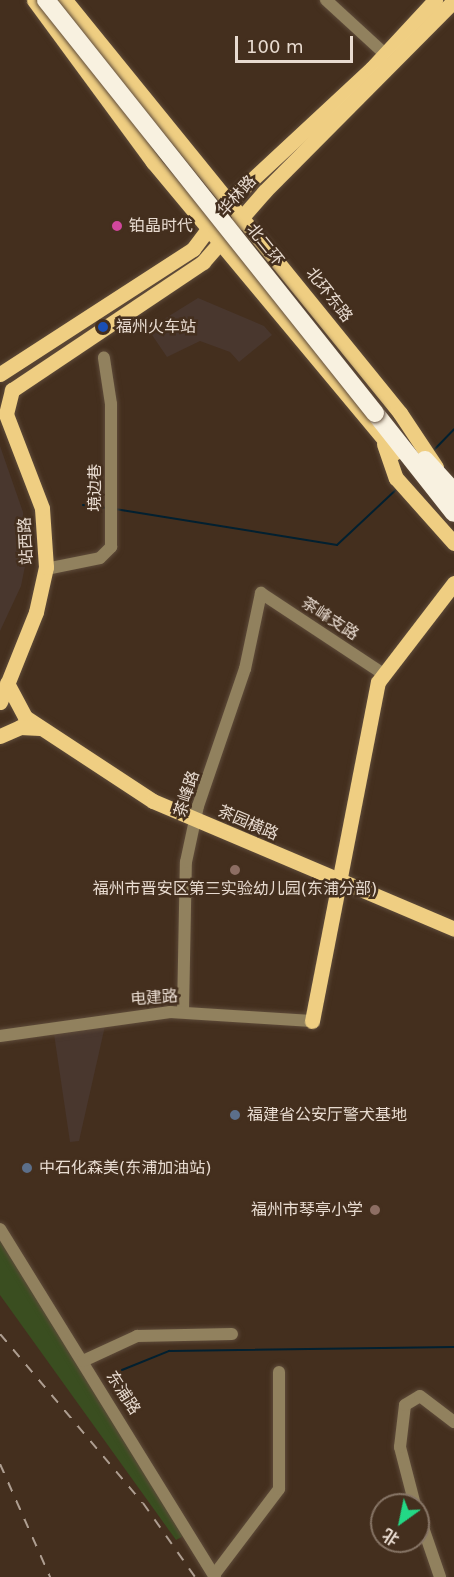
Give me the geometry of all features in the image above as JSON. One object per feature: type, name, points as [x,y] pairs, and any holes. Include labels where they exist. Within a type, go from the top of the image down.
[{"type":"highway","name":"北二环","points":[[46,0],[428,471],[454,513]]},
{"type":"highway","name":"北二环","points":[[57,0],[379,410]]},
{"type":"main road","points":[[34,0],[218,243],[380,434],[428,471]]},
{"type":"main road","name":"北环东路","points":[[65,0],[242,216],[428,471]]},
{"type":"main road","name":"华林路","points":[[0,374],[193,249],[229,201],[385,54],[435,0]]},
{"type":"main road","name":"华林路","points":[[20,382],[203,262],[242,216],[454,1]]},
{"type":"main road","name":"站西路","points":[[0,702],[3,678],[21,652],[46,569],[42,508],[6,414],[20,382]]},
{"type":"main road","points":[[380,434],[401,484],[454,543]]},
{"type":"main road","points":[[312,1021],[382,673],[454,583]]},
{"type":"main road","name":"茶园横路","points":[[3,678],[19,710],[40,728],[144,796],[195,820],[454,929]]},
{"type":"main road","points":[[0,736],[20,727],[40,728]]},
{"type":"street","points":[[326,0],[385,54]]},
{"type":"street","name":"境边巷","points":[[46,569],[104,557],[111,547],[111,404],[104,358]]},
{"type":"street","name":"茶峰支路","points":[[261,593],[382,673]]},
{"type":"street","name":"茶峰路","points":[[183,1012],[183,897],[195,820],[239,691],[261,593]]},
{"type":"street","name":"电建路","points":[[0,1036],[71,1022],[183,1012],[312,1021]]},
{"type":"street","name":"东浦路","points":[[0,1229],[215,1576]]},
{"type":"street","points":[[83,1360],[137,1336],[232,1334]]},
{"type":"street","points":[[215,1576],[279,1489],[279,1372]]},
{"type":"street","points":[[412,1493],[400,1447],[405,1405],[420,1396],[454,1422]]},
{"type":"street","points":[[430,1548],[440,1577]]},
{"type":"shaded area","points":[[198,298],[264,326],[272,335],[239,362],[230,352],[200,341],[167,357],[148,329]]},
{"type":"shaded area","points":[[0,446],[24,515],[28,551],[21,586],[0,631]]},
{"type":"shaded area","points":[[105,1026],[79,1141],[70,1142],[54,1034]]},
{"type":"green space","points":[[0,1238],[187,1534],[176,1540],[0,1295]]},
{"type":"waterway","points":[[433,451],[454,429]]},
{"type":"waterway","points":[[115,509],[337,545],[398,488]]},
{"type":"waterway","points":[[83,505],[107,508]]},
{"type":"waterway","points":[[122,1370],[169,1351],[454,1347]]},
{"type":"railway","points":[[0,1334],[143,1503],[195,1577]]},
{"type":"railway","points":[[0,1464],[50,1577]]},
{"type":"place","name":"铂晶时代","points":[[117,226]]},
{"type":"place","name":"福州火车站","points":[[103,327]]},
{"type":"place","name":"福州市晋安区第三实验幼儿园(东浦分部)","points":[[235,870]]},
{"type":"place","name":"福建省公安厅警犬基地","points":[[235,1115]]},
{"type":"place","name":"中石化森美(东浦加油站)","points":[[27,1168]]},
{"type":"place","name":"福州市琴亭小学","points":[[375,1210]]}]
